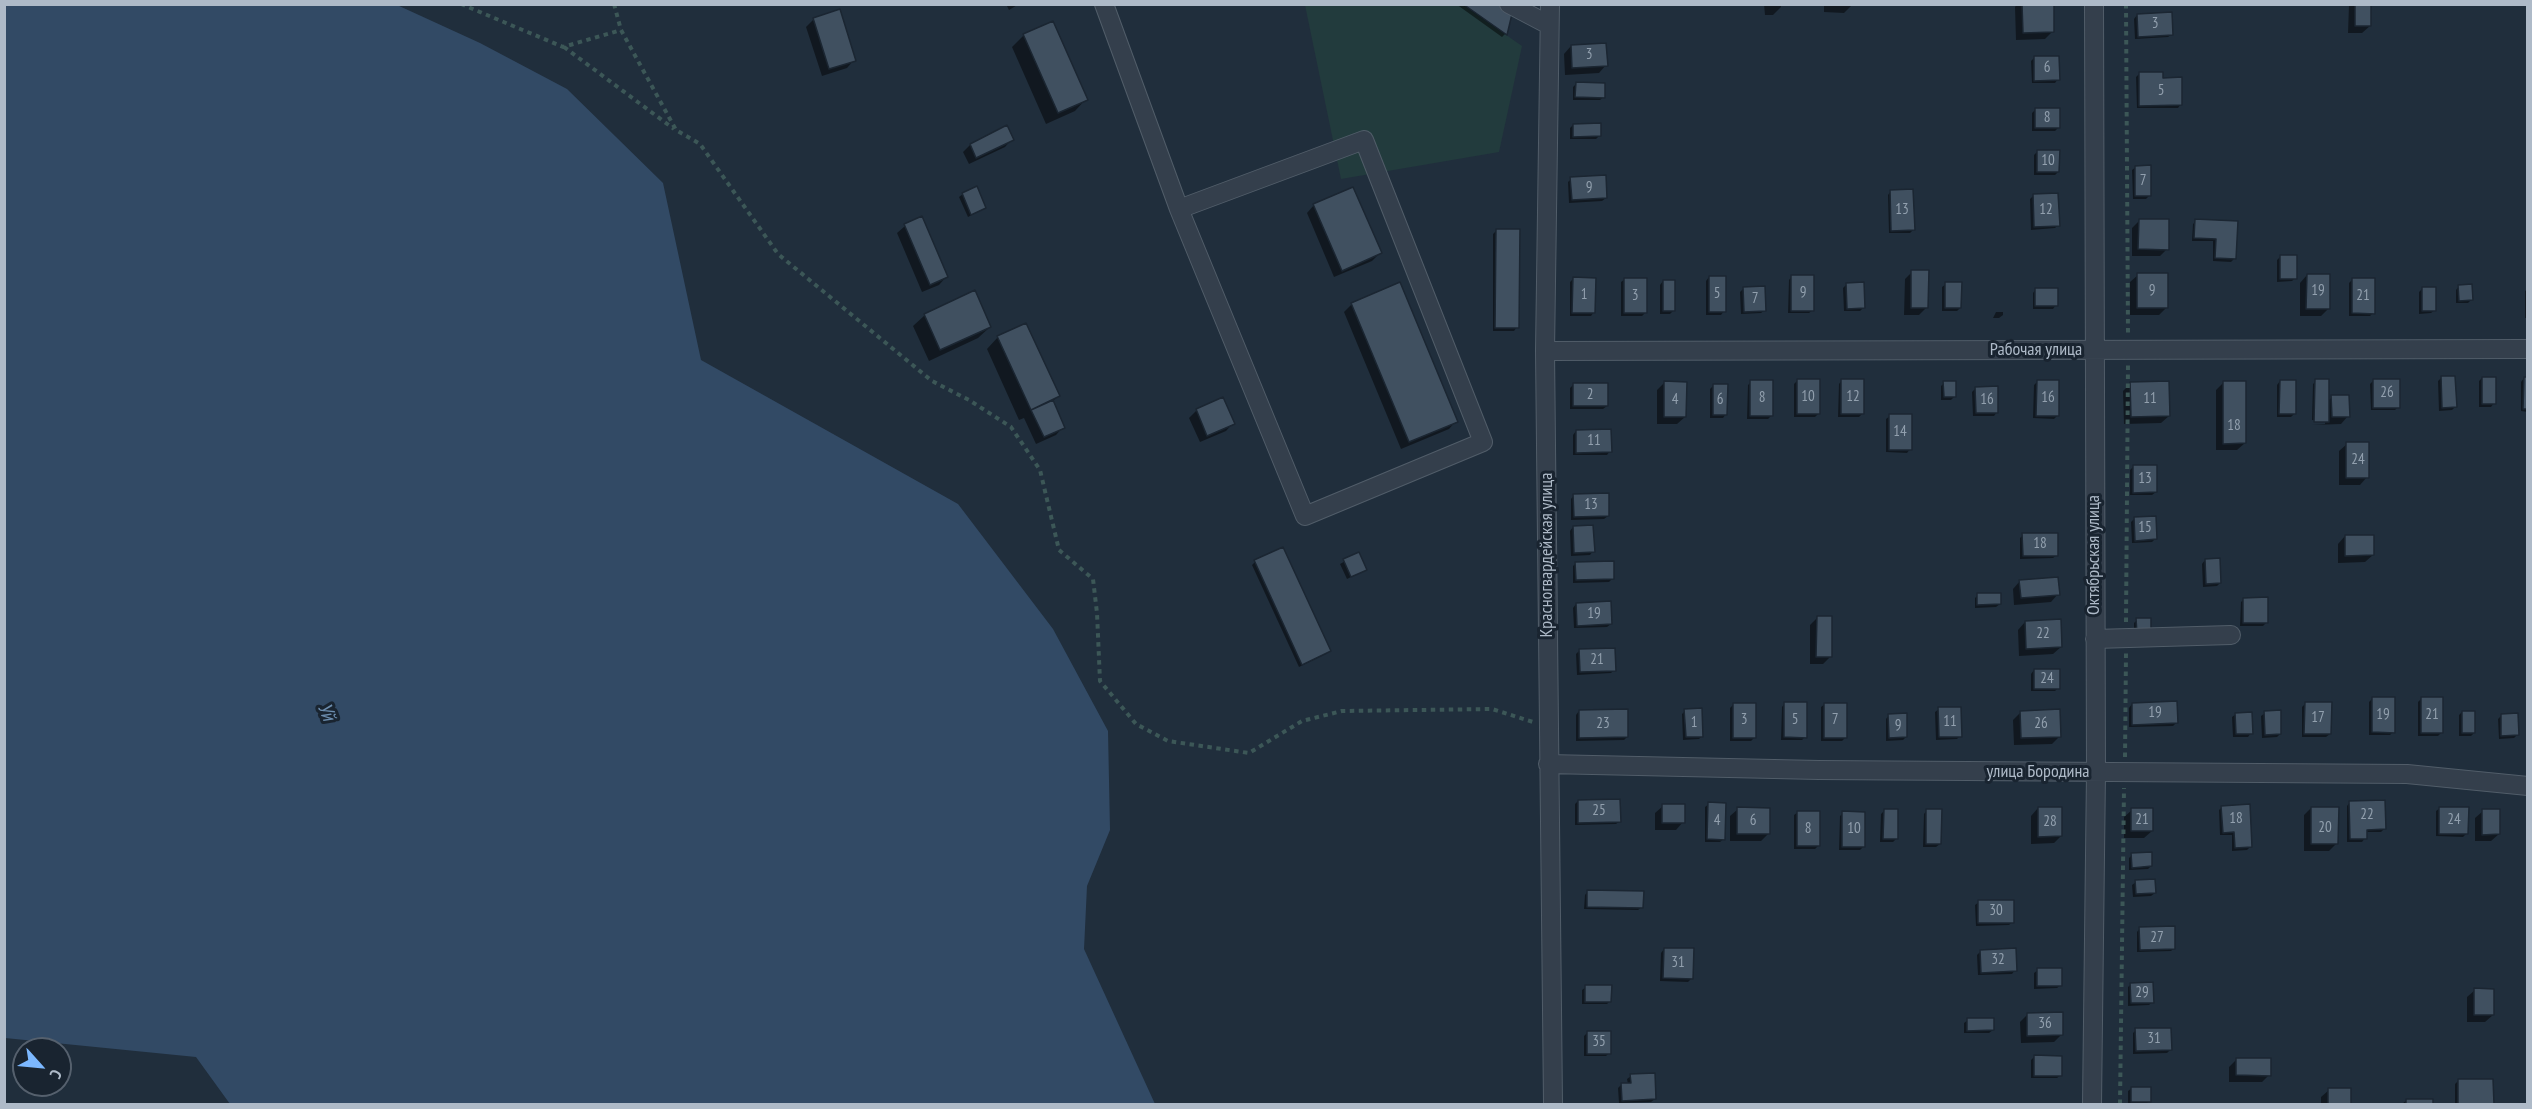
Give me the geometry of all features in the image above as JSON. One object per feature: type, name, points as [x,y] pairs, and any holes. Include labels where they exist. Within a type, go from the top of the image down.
[{"type":"street","points":[[1104,4],[1179,209],[1305,516],[1482,442],[1364,140],[1179,209]]},
{"type":"street","points":[[1509,4],[1550,25]]},
{"type":"street","name":"Красногвардейская улица","points":[[1550,4],[1545,351],[1553,1104]]},
{"type":"street","name":"Октябрьская улица","points":[[2092,1104],[2096,772],[2093,350],[2094,4]]},
{"type":"street","name":"Рабочая улица","points":[[1545,351],[2528,349]]},
{"type":"street","points":[[2095,639],[2231,635]]},
{"type":"street","name":"улица Бородина","points":[[1548,764],[1820,770],[2407,774],[2528,786]]},
{"type":"path","points":[[461,4],[563,47],[676,130],[700,144],[778,254],[932,381],[969,400],[1011,427],[1040,470],[1059,550],[1093,579],[1100,681],[1136,724],[1168,741],[1249,753],[1302,722],[1342,711],[1492,709],[1548,726]]},
{"type":"path","points":[[614,4],[621,30],[676,130]]},
{"type":"path","points":[[2120,1104],[2128,350],[2126,4]]},
{"type":"path","points":[[563,47],[621,30]]},
{"type":"green space","points":[[1305,5],[1463,5],[1522,46],[1499,152],[1341,179]]},
{"type":"water","name":"Уй","points":[[4,5],[397,5],[480,43],[567,89],[663,183],[701,360],[958,504],[1053,629],[1108,731],[1110,830],[1087,886],[1084,949],[1155,1104],[230,1104],[196,1057],[72,1045],[72,1037],[5,1038]]},
{"type":"building","points":[[1463,4],[1498,4],[1512,14],[1507,35]]},
{"type":"building","points":[[2022,4],[2054,4],[2054,32],[2023,33]]},
{"type":"building","points":[[2355,4],[2371,4],[2371,26],[2355,26]]},
{"type":"building","points":[[840,9],[856,61],[829,69],[813,18]]},
{"type":"building","points":[[2172,12],[2173,35],[2138,37],[2137,14]]},
{"type":"building","points":[[1053,21],[1088,100],[1058,113],[1023,34]]},
{"type":"building","points":[[1606,43],[1608,66],[1572,68],[1571,45]]},
{"type":"building","points":[[2034,56],[2059,56],[2060,80],[2034,81]]},
{"type":"building","points":[[2139,72],[2163,72],[2163,78],[2182,77],[2182,105],[2139,106]]},
{"type":"building","points":[[1576,82],[1605,83],[1605,98],[1575,97]]},
{"type":"building","points":[[2035,108],[2060,108],[2060,128],[2035,128]]},
{"type":"building","points":[[1601,123],[1601,136],[1573,137],[1573,124]]},
{"type":"building","points":[[1007,125],[1014,140],[976,158],[970,144]]},
{"type":"building","points":[[2037,150],[2060,150],[2059,172],[2037,172]]},
{"type":"building","points":[[2151,165],[2151,196],[2135,196],[2135,166]]},
{"type":"building","points":[[1606,175],[1607,198],[1572,200],[1570,177]]},
{"type":"building","points":[[977,186],[986,208],[971,215],[962,193]]},
{"type":"building","points":[[1353,187],[1382,253],[1342,271],[1313,204]]},
{"type":"building","points":[[1913,189],[1915,230],[1891,231],[1890,190]]},
{"type":"building","points":[[2058,193],[2060,226],[2034,227],[2033,194]]},
{"type":"building","points":[[922,216],[948,277],[930,285],[904,224]]},
{"type":"building","points":[[2139,219],[2169,219],[2169,250],[2138,249]]},
{"type":"building","points":[[2195,219],[2238,221],[2236,259],[2215,258],[2216,239],[2194,238]]},
{"type":"building","points":[[1496,229],[1520,229],[1519,328],[1495,328]]},
{"type":"building","points":[[2280,255],[2297,255],[2297,279],[2280,279]]},
{"type":"building","points":[[1911,270],[1929,270],[1928,308],[1911,308]]},
{"type":"building","points":[[2137,273],[2168,273],[2168,308],[2137,308]]},
{"type":"building","points":[[2307,274],[2330,274],[2330,309],[2306,309]]},
{"type":"building","points":[[1791,275],[1814,275],[1814,311],[1791,311]]},
{"type":"building","points":[[1709,276],[1726,276],[1726,312],[1709,312]]},
{"type":"building","points":[[1573,277],[1596,278],[1595,313],[1572,313]]},
{"type":"building","points":[[1624,278],[1647,278],[1647,313],[1624,313]]},
{"type":"building","points":[[2352,278],[2375,278],[2375,314],[2352,313]]},
{"type":"building","points":[[1663,280],[1675,280],[1675,311],[1663,311]]},
{"type":"building","points":[[1400,282],[1458,422],[1409,442],[1351,303]]},
{"type":"building","points":[[1864,282],[1865,308],[1847,309],[1846,283]]},
{"type":"building","points":[[1945,282],[1962,282],[1961,308],[1945,308]]},
{"type":"building","points":[[2472,284],[2473,300],[2459,301],[2458,285]]},
{"type":"building","points":[[1765,286],[1766,311],[1744,312],[1743,287]]},
{"type":"building","points":[[2422,287],[2436,287],[2436,311],[2422,311]]},
{"type":"building","points":[[2035,288],[2058,288],[2058,306],[2035,306]]},
{"type":"building","points":[[975,290],[991,327],[940,350],[924,314]]},
{"type":"building","points":[[1026,323],[1060,396],[1031,410],[997,336]]},
{"type":"building","points":[[2441,376],[2455,376],[2457,407],[2442,408]]},
{"type":"building","points":[[2482,377],[2496,377],[2496,404],[2482,404]]},
{"type":"building","points":[[2524,377],[2528,377],[2528,409],[2523,409]]},
{"type":"building","points":[[1797,379],[1820,379],[1820,414],[1797,414]]},
{"type":"building","points":[[1841,379],[1864,379],[1864,414],[1841,414]]},
{"type":"building","points":[[2315,379],[2329,379],[2329,422],[2314,422]]},
{"type":"building","points":[[2373,379],[2400,379],[2400,408],[2373,408]]},
{"type":"building","points":[[1750,380],[1773,380],[1773,416],[1750,416]]},
{"type":"building","points":[[2037,380],[2059,380],[2059,416],[2036,416]]},
{"type":"building","points":[[2280,380],[2296,380],[2296,414],[2279,414]]},
{"type":"building","points":[[1664,381],[1687,382],[1686,417],[1664,417]]},
{"type":"building","points":[[1943,381],[1956,381],[1956,397],[1944,397]]},
{"type":"building","points":[[2169,381],[2170,416],[2131,417],[2130,382]]},
{"type":"building","points":[[2223,381],[2246,381],[2246,443],[2223,444]]},
{"type":"building","points":[[1573,383],[1608,383],[1608,406],[1573,406]]},
{"type":"building","points":[[1713,384],[1728,384],[1727,415],[1713,415]]},
{"type":"building","points":[[1998,386],[1998,413],[1976,413],[1975,387]]},
{"type":"building","points":[[2331,395],[2349,395],[2350,417],[2332,417]]},
{"type":"building","points":[[1223,397],[1235,424],[1207,436],[1196,409]]},
{"type":"building","points":[[1053,400],[1065,428],[1044,437],[1031,410]]},
{"type":"building","points":[[1889,414],[1912,414],[1912,450],[1889,450]]},
{"type":"building","points":[[1611,429],[1612,452],[1576,453],[1576,430]]},
{"type":"building","points":[[2346,442],[2369,442],[2369,478],[2346,478]]},
{"type":"building","points":[[2133,465],[2157,465],[2157,492],[2133,493]]},
{"type":"building","points":[[1609,493],[1609,516],[1574,517],[1573,494]]},
{"type":"building","points":[[2156,516],[2157,539],[2135,541],[2134,517]]},
{"type":"building","points":[[1593,525],[1595,552],[1574,553],[1573,526]]},
{"type":"building","points":[[2022,533],[2058,533],[2058,556],[2023,556]]},
{"type":"building","points":[[2345,535],[2374,535],[2374,555],[2345,556]]},
{"type":"building","points":[[1283,547],[1331,651],[1302,665],[1254,560]]},
{"type":"building","points":[[1359,552],[1367,570],[1351,577],[1343,559]]},
{"type":"building","points":[[2220,558],[2221,583],[2206,584],[2205,559]]},
{"type":"building","points":[[1614,561],[1614,579],[1576,580],[1575,562]]},
{"type":"building","points":[[2058,577],[2060,595],[2021,598],[2019,580]]},
{"type":"building","points":[[1977,593],[2001,593],[2001,604],[1977,605]]},
{"type":"building","points":[[2268,597],[2268,623],[2243,623],[2243,598]]},
{"type":"building","points":[[1611,601],[1612,624],[1577,626],[1576,603]]},
{"type":"building","points":[[1817,616],[1832,616],[1832,657],[1816,657]]},
{"type":"building","points":[[2136,618],[2151,618],[2151,633],[2137,634]]},
{"type":"building","points":[[2061,619],[2062,647],[2026,649],[2025,621]]},
{"type":"building","points":[[1615,648],[1616,671],[1580,672],[1579,649]]},
{"type":"building","points":[[2034,669],[2060,669],[2060,689],[2034,689]]},
{"type":"building","points":[[2372,697],[2395,697],[2395,733],[2372,732]]},
{"type":"building","points":[[2421,697],[2443,697],[2443,733],[2421,733]]},
{"type":"building","points":[[2177,701],[2178,723],[2132,725],[2132,703]]},
{"type":"building","points":[[1784,702],[1807,702],[1807,738],[1784,737]]},
{"type":"building","points":[[2305,702],[2332,702],[2331,734],[2304,734]]},
{"type":"building","points":[[1733,703],[1756,703],[1756,738],[1733,738]]},
{"type":"building","points":[[1824,703],[1847,703],[1847,738],[1824,738]]},
{"type":"building","points":[[1938,707],[1961,707],[1962,737],[1939,737]]},
{"type":"building","points":[[1702,708],[1703,737],[1686,737],[1684,709]]},
{"type":"building","points":[[1628,709],[1628,737],[1579,738],[1579,710]]},
{"type":"building","points":[[2060,709],[2061,737],[2021,738],[2020,711]]},
{"type":"building","points":[[2281,710],[2281,734],[2265,735],[2264,711]]},
{"type":"building","points":[[2462,711],[2475,711],[2475,733],[2462,733]]},
{"type":"building","points":[[2252,712],[2253,734],[2236,734],[2235,713]]},
{"type":"building","points":[[1907,713],[1907,737],[1889,738],[1888,714]]},
{"type":"building","points":[[2518,713],[2519,735],[2501,736],[2501,714]]},
{"type":"building","points":[[1620,799],[1621,822],[1578,823],[1578,800]]},
{"type":"building","points":[[2385,800],[2386,829],[2367,830],[2367,839],[2350,839],[2349,801]]},
{"type":"building","points":[[1708,802],[1726,803],[1725,840],[1707,839]]},
{"type":"building","points":[[1662,804],[1685,804],[1685,823],[1662,823]]},
{"type":"building","points":[[2250,804],[2252,847],[2235,848],[2234,832],[2223,833],[2221,806]]},
{"type":"building","points":[[1737,807],[1770,808],[1770,834],[1737,834]]},
{"type":"building","points":[[2038,807],[2062,807],[2062,836],[2038,837]]},
{"type":"building","points":[[2311,807],[2339,807],[2338,844],[2311,844]]},
{"type":"building","points":[[2439,807],[2469,807],[2468,834],[2439,834]]},
{"type":"building","points":[[2131,808],[2153,808],[2153,831],[2131,831]]},
{"type":"building","points":[[1884,809],[1898,809],[1898,839],[1883,839]]},
{"type":"building","points":[[1926,809],[1942,809],[1941,844],[1926,844]]},
{"type":"building","points":[[2482,809],[2500,809],[2500,834],[2482,835]]},
{"type":"building","points":[[1797,811],[1820,811],[1820,846],[1797,846]]},
{"type":"building","points":[[1842,811],[1865,812],[1865,847],[1842,847]]},
{"type":"building","points":[[2152,852],[2152,866],[2132,868],[2131,853]]},
{"type":"building","points":[[2155,879],[2156,893],[2136,894],[2135,880]]},
{"type":"building","points":[[1587,890],[1644,891],[1643,908],[1587,907]]},
{"type":"building","points":[[1978,900],[2014,900],[2014,923],[1978,923]]},
{"type":"building","points":[[2175,926],[2175,949],[2140,950],[2139,927]]},
{"type":"building","points":[[1664,948],[1694,948],[1693,979],[1663,978]]},
{"type":"building","points":[[2016,948],[2017,971],[1981,973],[1980,950]]},
{"type":"building","points":[[2037,968],[2062,968],[2062,986],[2037,986]]},
{"type":"building","points":[[2153,982],[2154,1003],[2131,1003],[2130,983]]},
{"type":"building","points":[[1585,985],[1612,985],[1611,1002],[1585,1002]]},
{"type":"building","points":[[2474,988],[2494,989],[2494,1015],[2474,1015]]},
{"type":"building","points":[[2063,1012],[2063,1035],[2027,1036],[2027,1013]]},
{"type":"building","points":[[1967,1018],[1994,1018],[1994,1030],[1967,1031]]},
{"type":"building","points":[[2135,1028],[2171,1028],[2172,1050],[2136,1051]]},
{"type":"building","points":[[1587,1031],[1611,1031],[1611,1054],[1587,1054]]},
{"type":"building","points":[[2034,1055],[2062,1056],[2062,1076],[2034,1076]]},
{"type":"building","points":[[2236,1058],[2271,1058],[2271,1076],[2236,1075]]},
{"type":"building","points":[[1655,1073],[1656,1099],[1622,1101],[1621,1083],[1631,1083],[1630,1074]]},
{"type":"building","points":[[2458,1079],[2493,1079],[2494,1104],[2458,1104]]},
{"type":"building","points":[[2131,1087],[2151,1087],[2151,1102],[2131,1102]]},
{"type":"building","points":[[2328,1088],[2351,1088],[2351,1104],[2328,1104]]},
{"type":"building","points":[[2406,1099],[2433,1099],[2433,1104],[2406,1104]]}]
